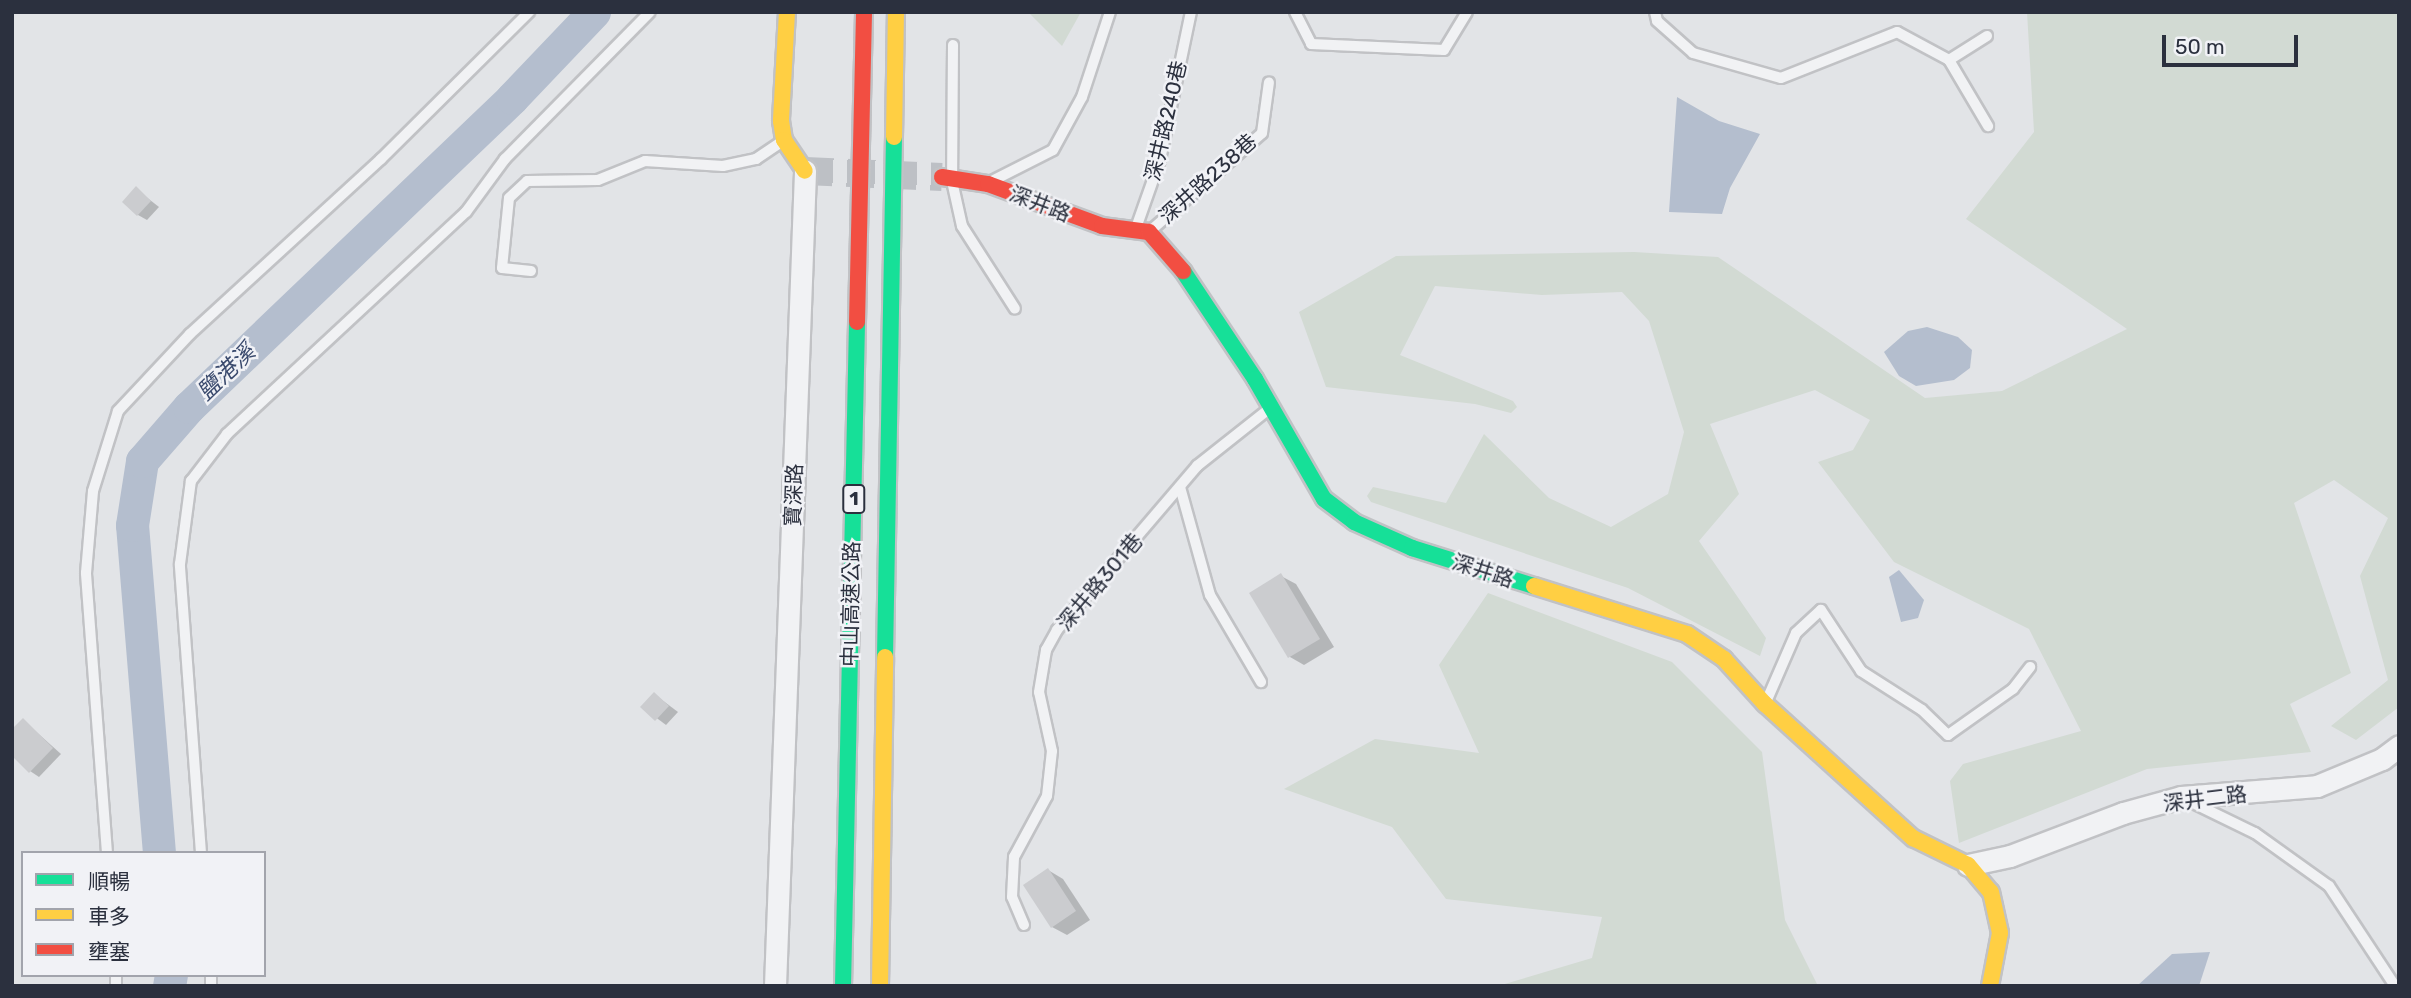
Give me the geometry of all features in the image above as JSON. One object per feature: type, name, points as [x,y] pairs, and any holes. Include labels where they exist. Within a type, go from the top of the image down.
[{"type":"main road","points":[[784,140],[781,121],[787,12]]},
{"type":"main road","name":"中山高速公路","points":[[843,986],[863,12]]},
{"type":"main road","name":"中山高速公路","points":[[880,986],[896,12]]},
{"type":"main road","name":"寶深路","points":[[784,140],[805,171]]},
{"type":"main road","name":"深井路","points":[[947,179],[988,184],[1102,226],[1142,230],[1181,268],[1271,407],[1324,499],[1354,522],[1424,552],[1687,634],[1724,659],[1765,704],[1793,725],[1913,838],[1968,865],[1991,892],[2000,933],[1990,986]]},
{"type":"street","name":"寶深路","points":[[775,986],[805,171]]},
{"type":"street","name":"深井二路","points":[[1968,865],[2010,856],[2181,797],[2318,786],[2382,760],[2399,746]]},
{"type":"lane","points":[[107,851],[86,573],[93,491],[118,411],[190,334],[382,159],[529,12]]},
{"type":"lane","points":[[201,851],[180,564],[191,481],[227,434],[466,212],[505,159],[650,12]]},
{"type":"lane","points":[[988,184],[1053,150],[1082,97],[1110,12]]},
{"type":"lane","name":"深井路240巷","points":[[1142,230],[1160,160],[1191,12]]},
{"type":"lane","points":[[1295,12],[1311,44],[1444,50],[1467,12]]},
{"type":"lane","points":[[1654,12],[1657,21],[1693,53],[1781,78],[1897,32],[1949,60],[1988,126]]},
{"type":"lane","points":[[1949,60],[1987,36]]},
{"type":"lane","points":[[953,45],[947,179],[962,226],[1015,309]]},
{"type":"lane","name":"深井路238巷","points":[[1142,230],[1262,132],[1269,82]]},
{"type":"lane","points":[[531,271],[502,268],[509,198],[527,181],[598,180],[645,161],[723,166],[756,159],[784,140]]},
{"type":"lane","name":"深井路301巷","points":[[1024,925],[1012,897],[1014,857],[1047,796],[1052,751],[1039,692],[1046,650],[1057,630],[1197,467],[1271,407]]},
{"type":"lane","points":[[1180,487],[1210,594],[1261,682]]},
{"type":"lane","points":[[1765,704],[1796,633],[1821,610],[1861,671],[1922,710],[1948,735],[2013,689],[2031,667]]},
{"type":"lane","points":[[2181,797],[2255,833],[2329,886],[2395,986]]},
{"type":"shaded area","points":[[1028,12],[1081,12],[1062,46]]},
{"type":"shaded area","points":[[2027,12],[2399,12],[2399,707],[2356,740],[2331,726],[2388,680],[2360,576],[2388,518],[2334,480],[2294,503],[2351,673],[2290,704],[2311,752],[2147,769],[1959,843],[1950,781],[1963,764],[2081,731],[2029,629],[1894,562],[1818,462],[1853,450],[1870,420],[1815,390],[1710,424],[1739,494],[1699,541],[1766,638],[1760,656],[1628,588],[1371,502],[1367,496],[1373,487],[1446,503],[1484,434],[1549,498],[1611,527],[1668,494],[1684,432],[1649,321],[1622,292],[1542,295],[1435,286],[1400,355],[1513,401],[1517,407],[1511,413],[1475,404],[1326,387],[1299,312],[1396,256],[1634,252],[1718,257],[1925,398],[2002,391],[2127,329],[1966,219],[2034,132]]},
{"type":"shaded area","points":[[1488,593],[1672,662],[1762,752],[1785,920],[1818,986],[1498,986],[1592,958],[1602,917],[1446,899],[1392,827],[1284,789],[1375,739],[1479,753],[1439,665]]},
{"type":"water","points":[[1677,97],[1719,121],[1760,134],[1730,188],[1722,214],[1669,212]]},
{"type":"water","points":[[1927,327],[1958,337],[1972,350],[1970,368],[1954,380],[1916,386],[1899,376],[1884,352],[1908,331]]},
{"type":"water","points":[[1899,570],[1924,600],[1918,618],[1901,622],[1889,577]]},
{"type":"water","points":[[2210,952],[2199,986],[2137,986],[2172,954]]},
{"type":"building","points":[[136,186],[151,201],[137,216],[122,202]]},
{"type":"building","points":[[1281,573],[1320,639],[1288,658],[1249,593]]},
{"type":"building","points":[[654,692],[669,706],[655,721],[640,707]]},
{"type":"building","points":[[23,718],[53,748],[29,773],[12,756],[12,729]]},
{"type":"building","points":[[1048,868],[1076,911],[1051,928],[1023,885]]},
{"type":"waterway","name":"鹽港溪","points":[[159,851],[132,525],[142,461],[189,407],[512,98],[594,12]]},
{"type":"waterway","name":"鹽港溪","points":[[169,986],[171,977]]},
{"type":"tunnel","points":[[805,171],[942,177]]},
{"type":"traffic: fast","points":[[885,657],[894,137]]},
{"type":"traffic: fast","points":[[1183,271],[1255,379],[1324,499],[1354,522],[1412,548],[1534,586]]},
{"type":"traffic: fast","points":[[843,986],[857,322]]},
{"type":"traffic: slow","points":[[787,12],[781,121],[784,140],[805,171]]},
{"type":"traffic: slow","points":[[894,137],[896,12]]},
{"type":"traffic: slow","points":[[1534,586],[1687,634],[1724,659],[1765,704],[1913,838],[1968,865],[1991,892],[2000,933],[1990,986]]},
{"type":"traffic: slow","points":[[880,986],[885,657]]},
{"type":"traffic: jam","points":[[857,322],[864,12]]},
{"type":"traffic: jam","points":[[942,177],[988,184],[1102,226],[1149,232],[1183,271]]}]
